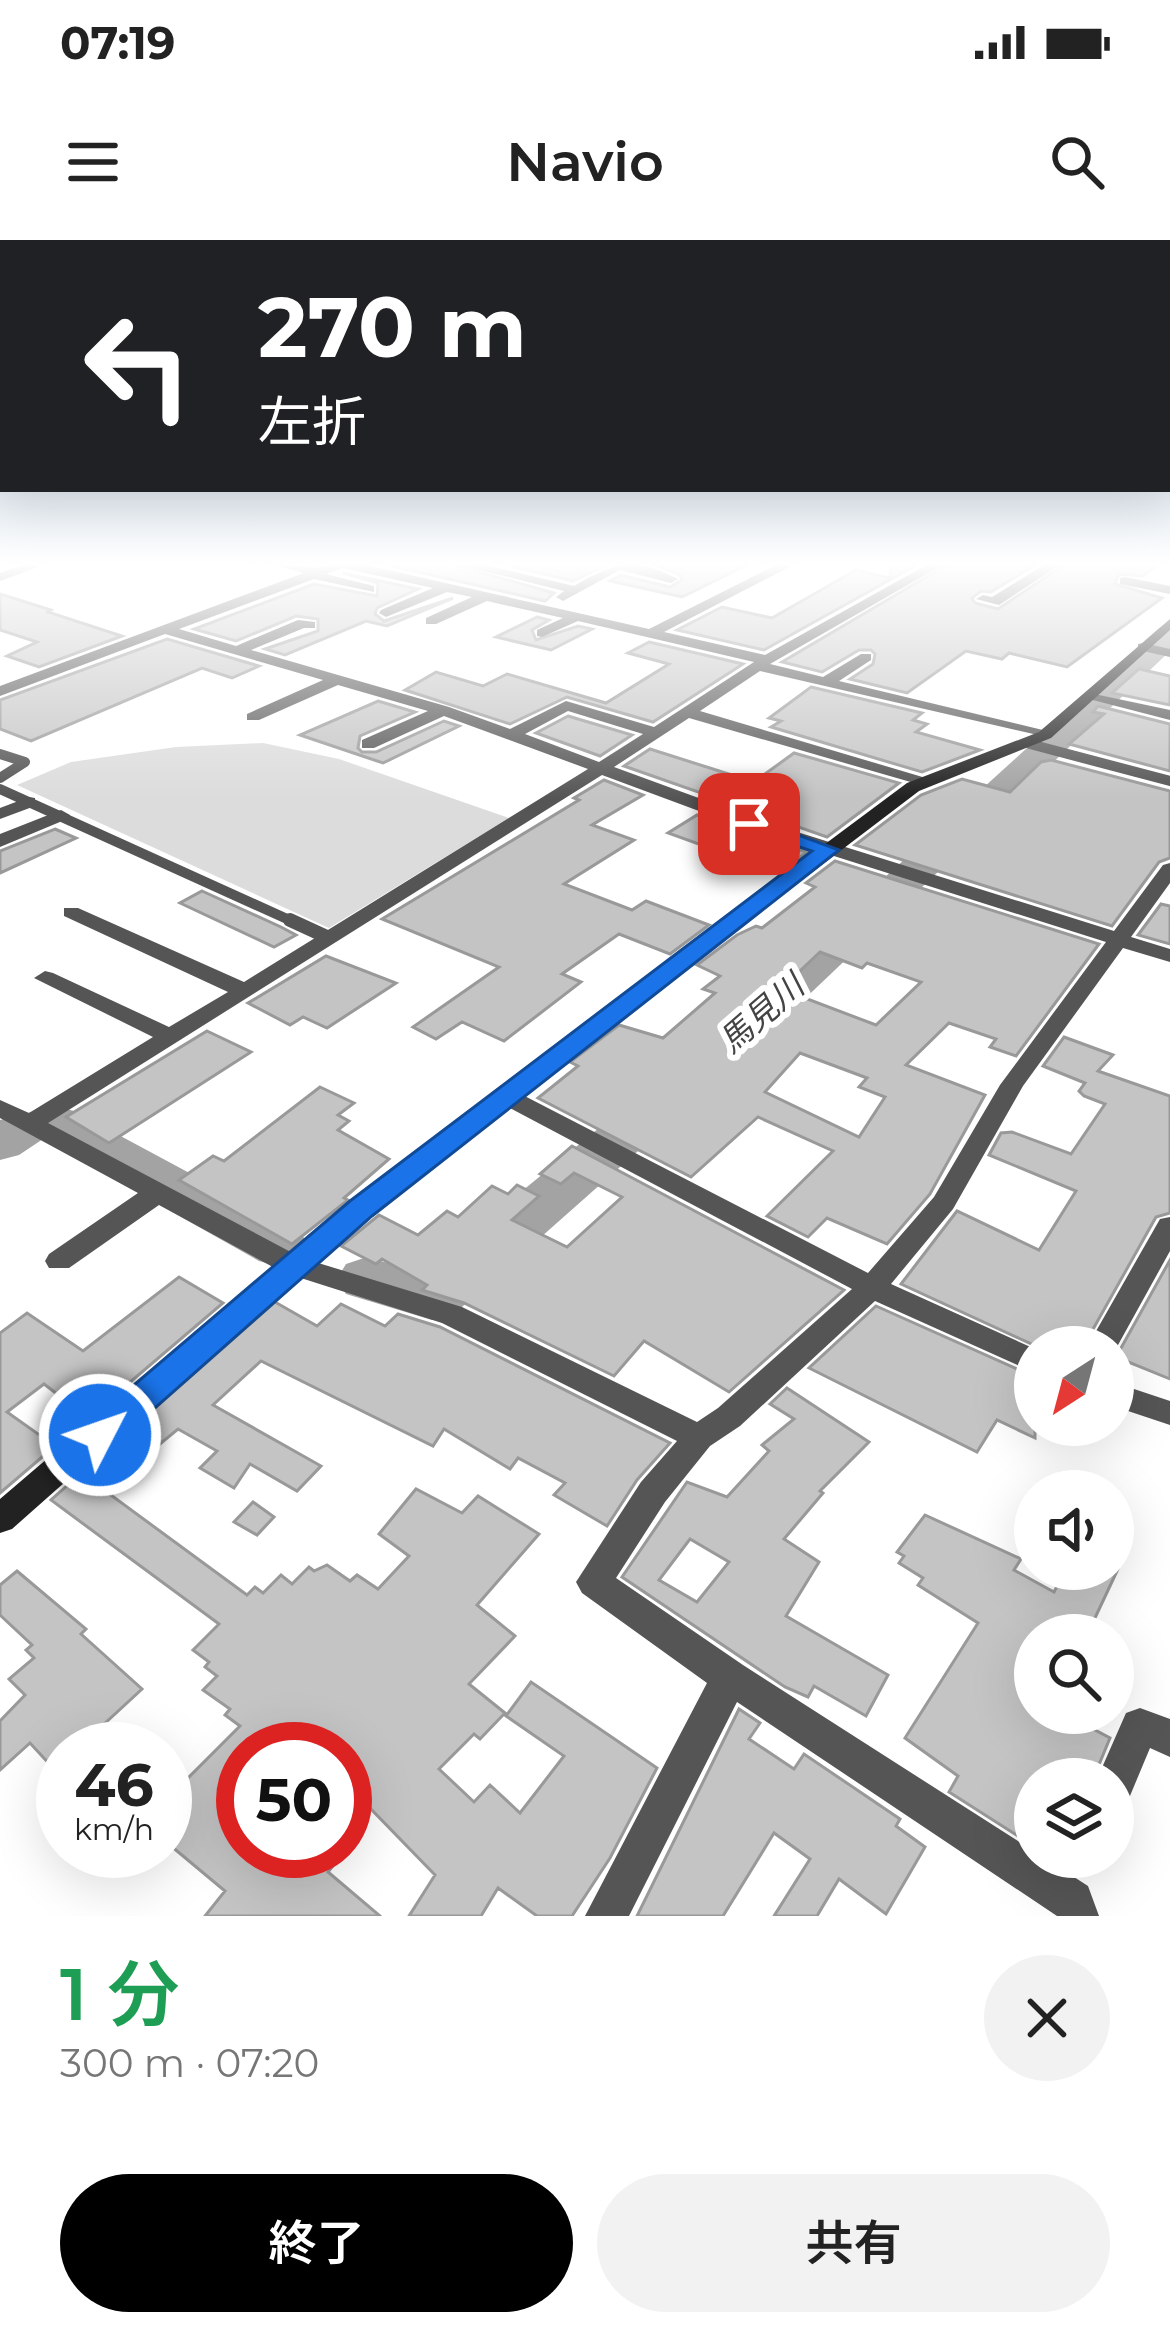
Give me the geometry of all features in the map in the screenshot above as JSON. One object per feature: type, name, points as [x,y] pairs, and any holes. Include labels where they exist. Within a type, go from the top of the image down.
[{"type":"main road","points":[[0,1519],[292,1265],[505,1095],[828,850],[926,781],[1043,744],[1158,650]]},
{"type":"street","points":[[0,691],[135,641]]},
{"type":"street","points":[[203,641],[443,710],[828,850],[1170,956]]},
{"type":"street","points":[[236,651],[259,641]]},
{"type":"street","points":[[682,641],[1043,744]]},
{"type":"street","points":[[29,1124],[802,641]]},
{"type":"street","points":[[826,682],[866,657]]},
{"type":"street","points":[[253,718],[338,680]]},
{"type":"street","points":[[1100,697],[1170,715]]},
{"type":"street","points":[[513,734],[566,706],[654,732]]},
{"type":"street","points":[[368,744],[443,710]]},
{"type":"street","points":[[687,712],[926,781]]},
{"type":"street","points":[[0,814],[28,802]]},
{"type":"street","points":[[0,842],[61,815]]},
{"type":"street","points":[[1014,1852],[730,1677],[594,1582],[653,1492],[699,1437],[729,1418],[872,1287],[944,1203],[1012,1085],[1170,869]]},
{"type":"street","points":[[71,912],[243,990]]},
{"type":"street","points":[[45,978],[169,1036]]},
{"type":"street","points":[[505,1095],[872,1287],[1014,1352]]},
{"type":"street","points":[[0,1108],[292,1265],[452,1315],[699,1437]]},
{"type":"street","points":[[59,1262],[157,1192]]},
{"type":"street","points":[[1114,1326],[1170,1226]]},
{"type":"street","points":[[1134,1401],[1170,1413]]},
{"type":"street","points":[[606,1916],[730,1677]]},
{"type":"street","points":[[1126,1758],[1140,1726],[1170,1738]]},
{"type":"street","points":[[1049,1878],[1073,1901],[1078,1916]]},
{"type":"lane","points":[[1043,744],[1170,781]]},
{"type":"lane","points":[[0,754],[25,762],[0,778]]},
{"type":"lane","points":[[0,790],[327,938]]},
{"type":"shaded area","points":[[263,743],[339,759],[509,818],[329,928],[17,785],[71,762],[176,747]]},
{"type":"building","points":[[108,641],[39,667],[7,656],[37,642]]},
{"type":"building","points":[[161,641],[259,666],[232,678],[202,668],[31,741],[0,729],[0,700]]},
{"type":"building","points":[[288,641],[318,641],[285,655],[265,649]]},
{"type":"building","points":[[514,641],[568,641],[551,650]]},
{"type":"building","points":[[726,641],[780,641],[764,650]]},
{"type":"building","points":[[817,641],[1103,641],[1067,667],[1009,653],[1002,659],[966,651],[907,693],[850,679],[873,664],[871,650],[859,650],[822,672],[782,662]]},
{"type":"building","points":[[649,642],[743,664],[653,722],[567,697],[510,724],[405,690],[436,672],[483,686],[507,674],[606,703],[669,664],[628,653]]},
{"type":"building","points":[[1139,669],[1170,676],[1170,705],[1112,693]]},
{"type":"building","points":[[811,687],[922,713],[913,720],[927,724],[916,732],[980,750],[922,772],[771,727],[781,721],[769,718]]},
{"type":"building","points":[[378,701],[415,712],[360,736],[362,752],[376,752],[444,721],[459,726],[383,763],[300,735]]},
{"type":"building","points":[[1098,706],[1170,724],[1170,771],[1069,744],[1104,714],[1093,712]]},
{"type":"building","points":[[568,716],[632,735],[600,756],[536,733]]},
{"type":"building","points":[[650,749],[754,782],[794,753],[899,783],[827,837],[624,766]]},
{"type":"building","points":[[1051,760],[1170,791],[1170,858],[1159,862],[1112,926],[855,845],[921,795],[962,779],[1010,792],[1041,762]]},
{"type":"building","points":[[604,780],[643,795],[592,825],[634,840],[564,884],[632,910],[646,901],[709,925],[670,954],[619,934],[562,974],[581,982],[504,1041],[462,1022],[436,1039],[413,1027],[499,967],[382,919],[579,800],[574,798]]},
{"type":"building","points":[[697,815],[807,852],[779,873],[668,833]]},
{"type":"building","points":[[55,829],[76,838],[0,873],[0,851]]},
{"type":"building","points":[[835,861],[1099,944],[1016,1056],[990,1047],[996,1039],[949,1023],[906,1065],[985,1095],[930,1194],[887,1244],[827,1218],[808,1237],[767,1216],[833,1151],[758,1117],[691,1177],[538,1098],[578,1066],[570,1062],[619,1025],[663,1038],[715,993],[703,989],[720,976],[697,965],[737,935],[762,928],[815,887],[806,883]],"holes":[[[820,952],[862,968],[867,963],[921,982],[876,1025],[781,989]],[[800,1053],[867,1078],[859,1087],[885,1097],[859,1137],[765,1092]]]},
{"type":"building","points":[[202,891],[296,935],[274,947],[180,903]]},
{"type":"building","points":[[1161,904],[1170,906],[1170,944],[1138,935]]},
{"type":"building","points":[[326,956],[396,983],[327,1028],[303,1017],[290,1025],[248,1003]]},
{"type":"building","points":[[207,1031],[251,1052],[109,1143],[66,1117]]},
{"type":"building","points":[[1064,1037],[1113,1055],[1098,1071],[1170,1096],[1170,1213],[1156,1217],[1095,1326],[1014,1326],[1014,1336],[901,1284],[957,1211],[1039,1250],[1076,1191],[989,1155],[1001,1133],[1012,1132],[1071,1154],[1105,1104],[1079,1091],[1085,1083],[1043,1066]]},
{"type":"building","points":[[320,1087],[354,1103],[338,1115],[349,1121],[338,1130],[389,1159],[344,1198],[348,1200],[292,1244],[179,1180],[213,1156],[224,1161]]},
{"type":"building","points":[[572,1146],[844,1290],[729,1392],[644,1341],[614,1376],[464,1303],[422,1290],[427,1285],[382,1259],[376,1264],[341,1246],[379,1215],[418,1235],[447,1211],[458,1217],[492,1186],[508,1194],[517,1185],[539,1196],[512,1220],[567,1247],[622,1197],[574,1173],[561,1184],[540,1174]]},
{"type":"building","points":[[1170,1260],[1170,1379],[1134,1364],[1133,1326]]},
{"type":"building","points":[[179,1277],[223,1303],[88,1418],[44,1384],[7,1412],[55,1446],[0,1493],[0,1333],[27,1313],[83,1351]]},
{"type":"building","points":[[275,1302],[317,1326],[341,1304],[385,1326],[398,1314],[440,1327],[670,1443],[637,1480],[607,1526],[554,1495],[565,1483],[518,1458],[510,1469],[444,1429],[433,1446],[261,1361],[213,1405],[321,1466],[297,1491],[250,1464],[234,1488],[200,1468],[217,1451],[178,1429],[104,1490],[247,1595],[255,1587],[263,1593],[281,1575],[292,1584],[309,1567],[314,1571],[327,1565],[350,1581],[357,1575],[378,1589],[409,1556],[379,1534],[416,1489],[462,1513],[478,1496],[539,1534],[477,1605],[515,1636],[469,1684],[505,1713],[480,1739],[474,1734],[439,1769],[474,1802],[490,1785],[520,1813],[564,1756],[506,1716],[531,1682],[657,1768],[610,1858],[572,1916],[537,1916],[498,1888],[481,1916],[409,1916],[435,1875],[372,1810],[372,1722],[235,1722],[225,1715],[230,1709],[203,1690],[217,1676],[205,1667],[209,1662],[193,1650],[219,1624],[51,1500]]},
{"type":"building","points":[[876,1306],[1014,1368],[1014,1428],[997,1420],[977,1452],[809,1368]]},
{"type":"building","points":[[787,1388],[869,1442],[820,1491],[823,1493],[784,1539],[819,1562],[786,1616],[888,1675],[866,1716],[814,1686],[808,1697],[785,1687],[622,1577],[687,1482],[727,1497],[769,1451],[762,1445],[794,1419],[770,1404]],"holes":[[[690,1539],[729,1562],[697,1602],[659,1580]]]},
{"type":"building","points":[[253,1502],[274,1517],[257,1535],[234,1522]]},
{"type":"building","points":[[925,1515],[1014,1556],[1014,1590],[1108,1590],[1097,1614],[1014,1614],[1014,1734],[1102,1734],[1110,1738],[1102,1758],[1014,1758],[1014,1833],[949,1792],[958,1776],[905,1738],[978,1623],[918,1585],[923,1578],[899,1563],[904,1556],[897,1552]]},
{"type":"building","points":[[17,1571],[86,1629],[81,1634],[142,1689],[106,1722],[36,1722],[36,1750],[30,1743],[0,1770],[0,1721],[25,1695],[9,1679],[34,1658],[26,1650],[32,1645],[0,1615],[0,1585]]},
{"type":"building","points":[[739,1709],[760,1723],[749,1739],[794,1769],[804,1754],[900,1819],[896,1826],[925,1847],[886,1914],[839,1879],[817,1916],[774,1916],[810,1859],[774,1833],[723,1916],[637,1916]]},
{"type":"building","points":[[216,1750],[216,1878],[335,1878],[380,1916],[205,1916],[225,1891],[192,1864],[192,1774]]},
{"type":"waterway","name":"馬見川","points":[[736,1038],[1162,641]]},
{"type":"waterway","name":"馬見川","points":[[367,1279],[432,1298],[672,1094]]},
{"type":"waterway","name":"馬見川","points":[[55,1123],[280,1247]]},
{"type":"waterway","name":"馬見川","points":[[0,1143],[23,1129]]},
{"type":"route","points":[[100,1435],[361,1209],[828,850],[749,824]]}]
